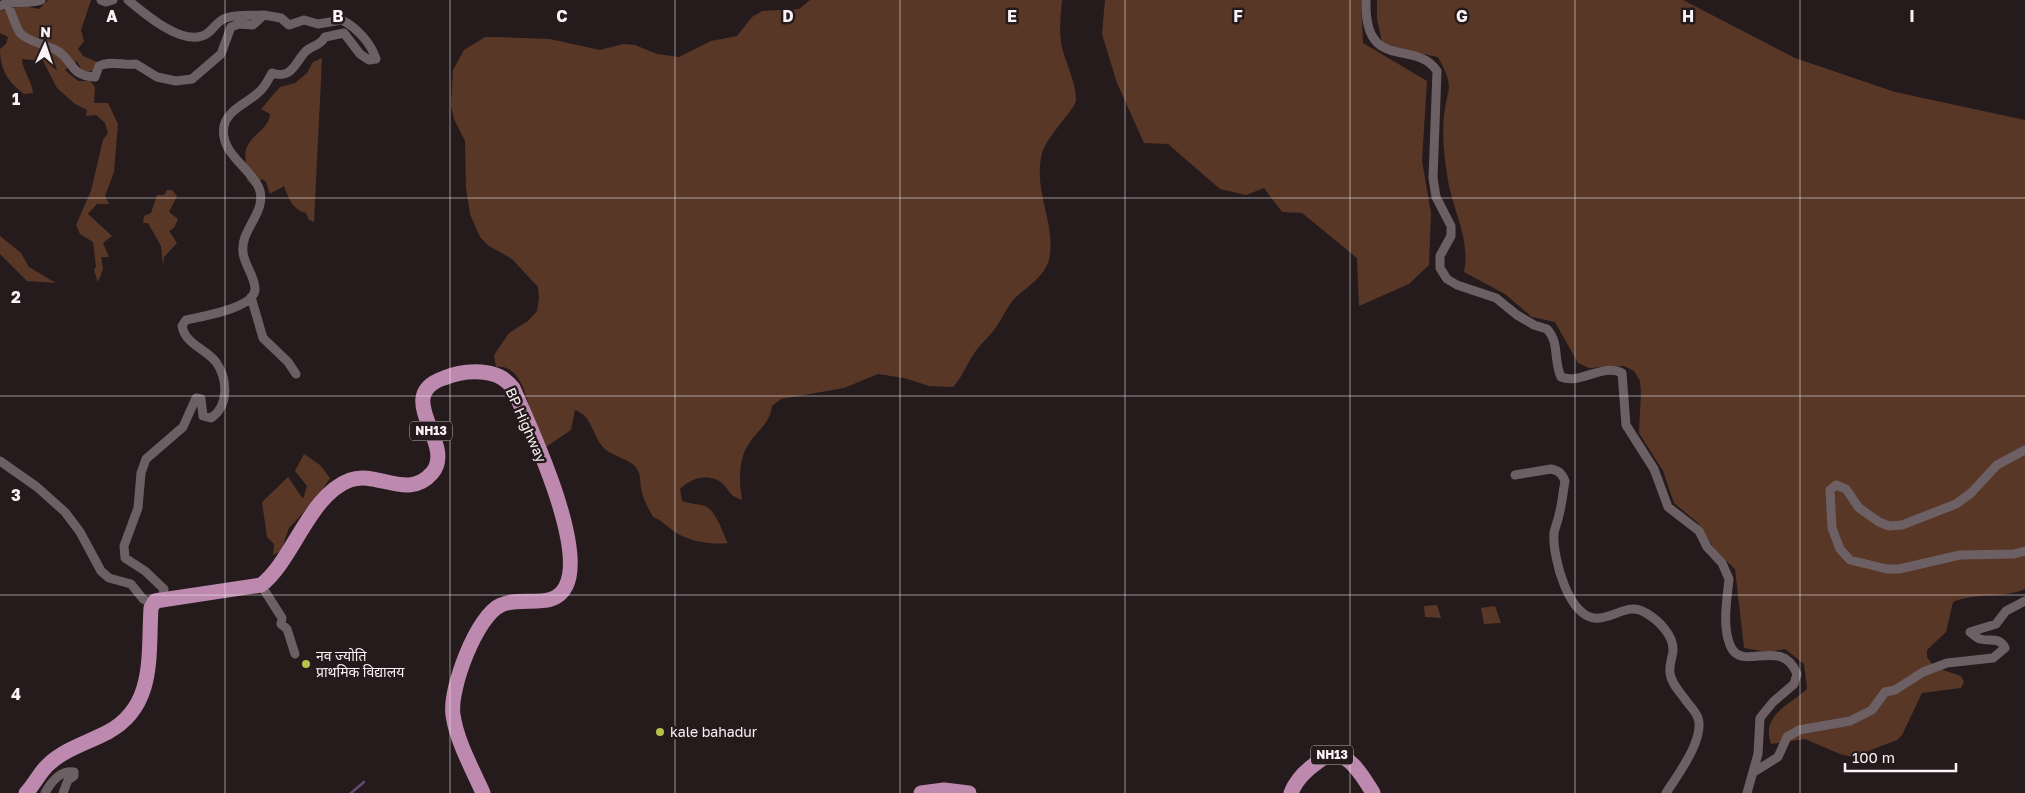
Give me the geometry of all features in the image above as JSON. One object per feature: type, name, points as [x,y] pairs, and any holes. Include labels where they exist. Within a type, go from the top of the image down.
[{"type":"highway","name":"BP Highway","points":[[261,585],[271,578],[302,529],[338,486],[357,478],[402,485],[416,484],[434,471],[438,461],[438,449],[423,408],[424,394],[427,386],[442,378],[470,372],[492,373],[507,381],[518,400],[562,509],[570,569],[566,585],[558,598],[549,600],[518,600],[501,604],[490,612],[480,624],[464,663],[454,696],[453,714],[482,793]]},
{"type":"highway","points":[[26,793],[50,763],[110,731],[128,717],[140,702],[147,672],[158,601],[261,585]]},
{"type":"highway","name":"NH13","points":[[1290,793],[1298,778],[1306,771],[1328,756],[1336,755],[1348,760],[1373,793]]},
{"type":"highway","points":[[921,793],[944,790],[969,793]]},
{"type":"street","points":[[41,0],[28,3],[3,4],[20,34],[28,41],[57,51],[65,56],[76,72],[90,77],[95,77],[99,66],[106,62],[128,65],[136,64],[151,74],[165,79],[176,81],[192,80],[221,54],[231,28],[239,24],[253,24],[264,15]]},
{"type":"street","points":[[101,0],[106,2],[113,0]]},
{"type":"street","points":[[128,0],[158,25],[185,36],[200,38],[211,32],[216,24],[227,17],[264,15],[281,18],[289,25],[304,20],[318,24],[342,20],[357,28],[368,46],[373,49],[376,59],[369,60],[360,54],[344,33],[325,37],[322,43],[306,52],[292,70],[284,75],[272,74],[260,92],[229,117],[224,127],[225,137],[231,153],[258,185],[261,194],[260,206],[242,247],[246,268],[255,286],[251,297],[263,338],[288,362],[296,374]]},
{"type":"street","points":[[1366,0],[1368,25],[1371,34],[1380,46],[1429,62],[1437,71],[1433,178],[1436,197],[1451,226],[1451,236],[1440,256],[1440,268],[1447,279],[1496,298],[1517,315],[1534,325],[1547,329],[1555,341],[1560,377],[1568,380],[1611,370],[1622,373],[1626,424],[1654,469],[1668,507],[1699,531],[1707,547],[1726,571],[1729,579],[1726,632],[1730,647],[1736,654],[1742,656],[1779,656],[1790,660],[1795,668],[1797,674],[1794,684],[1773,702],[1760,718],[1758,754],[1747,793]]},
{"type":"street","points":[[0,461],[37,487],[65,512],[80,532],[101,571],[109,578],[131,584],[143,599],[158,601],[164,589],[145,571],[126,558],[124,546],[138,508],[141,473],[146,459],[183,427],[196,398],[201,399],[203,416],[211,418],[224,405],[225,394],[225,386],[216,362],[188,338],[182,326],[186,320],[228,310],[251,297]]},
{"type":"street","points":[[2025,450],[1997,465],[1971,493],[1956,504],[1902,525],[1889,526],[1879,522],[1859,508],[1846,488],[1836,484],[1830,490],[1829,499],[1832,528],[1840,550],[1850,560],[1887,569],[1899,569],[1960,555],[2014,554],[2025,551]]},
{"type":"street","points":[[1515,475],[1530,471],[1557,470],[1565,481],[1554,534],[1555,549],[1558,567],[1568,597],[1581,612],[1587,617],[1598,619],[1630,608],[1645,612],[1670,635],[1673,650],[1670,674],[1673,683],[1698,718],[1698,725],[1696,740],[1689,756],[1666,793]]},
{"type":"street","points":[[261,585],[282,618],[281,624],[287,628],[295,654]]},
{"type":"street","points":[[1754,772],[1778,757],[1787,737],[1799,730],[1850,721],[1872,710],[1885,692],[1895,690],[1924,672],[1946,663],[1993,658],[2005,648],[2002,643],[1997,639],[1979,639],[1970,632],[1996,624],[2006,611],[2025,601]]},
{"type":"street","points":[[45,793],[50,784],[60,775],[68,771],[74,772],[74,776],[68,780],[64,793]]},
{"type":"shaded area","points":[[48,0],[91,0],[81,30],[84,41],[78,49],[83,56],[100,63],[98,71],[82,71],[77,61],[65,70],[78,81],[90,81],[95,87],[94,103],[108,103],[118,124],[114,172],[105,196],[109,204],[97,204],[88,214],[112,236],[103,243],[109,257],[101,257],[103,269],[98,282],[94,270],[96,267],[93,242],[80,234],[76,225],[91,191],[103,140],[108,133],[105,123],[96,115],[86,116],[87,110],[75,104],[57,88],[43,61],[22,59],[33,93],[24,94],[9,80],[3,69],[0,56],[0,49],[6,44],[8,37],[0,33],[0,11],[24,6],[39,9]]},
{"type":"shaded area","points":[[810,0],[1062,0],[1061,42],[1074,85],[1076,100],[1049,139],[1042,153],[1040,179],[1049,229],[1050,254],[1041,275],[1013,300],[997,326],[970,359],[953,387],[929,386],[904,378],[878,374],[844,388],[781,399],[772,406],[767,421],[750,442],[743,455],[740,478],[742,500],[733,495],[719,481],[713,479],[695,479],[680,489],[682,501],[705,506],[713,512],[728,543],[716,544],[697,541],[680,535],[653,517],[643,496],[639,474],[635,466],[605,449],[597,439],[589,422],[581,413],[575,410],[571,430],[546,447],[535,426],[519,379],[513,372],[505,368],[496,367],[494,355],[509,333],[528,321],[537,311],[538,287],[512,259],[489,246],[480,237],[470,214],[466,188],[465,141],[454,119],[451,106],[453,70],[464,50],[485,37],[550,39],[600,50],[623,44],[635,45],[657,54],[679,57],[711,41],[737,36],[752,17],[762,11],[799,9]]},
{"type":"shaded area","points":[[1105,0],[1361,0],[1363,43],[1427,81],[1422,161],[1431,213],[1429,265],[1409,284],[1359,306],[1357,258],[1302,213],[1282,212],[1264,188],[1246,195],[1220,189],[1168,144],[1144,143],[1117,83],[1102,34]]},
{"type":"shaded area","points":[[1377,0],[1683,0],[1795,58],[1895,92],[2025,120],[2025,589],[2007,594],[1971,597],[1953,602],[1946,632],[1927,650],[1927,657],[1934,667],[1961,676],[1964,682],[1961,688],[1922,693],[1902,735],[1897,740],[1853,757],[1840,754],[1805,739],[1771,744],[1769,734],[1773,718],[1807,689],[1804,664],[1785,649],[1768,652],[1744,648],[1735,569],[1717,553],[1698,523],[1674,503],[1663,471],[1639,433],[1641,393],[1640,381],[1634,371],[1624,366],[1589,368],[1578,363],[1555,322],[1532,317],[1505,294],[1464,272],[1465,247],[1463,235],[1449,187],[1444,152],[1443,123],[1449,86],[1447,75],[1438,57],[1383,46],[1377,19]]},
{"type":"shaded area","points":[[322,58],[314,222],[309,220],[306,213],[294,206],[284,186],[270,194],[266,182],[262,179],[253,186],[247,180],[245,155],[250,142],[269,119],[270,114],[261,109],[280,87],[295,83],[307,73],[313,62]]},
{"type":"shaded area","points":[[167,190],[172,190],[177,196],[169,212],[178,219],[174,228],[169,231],[177,243],[164,257],[163,266],[161,246],[148,223],[143,223],[144,216],[151,213],[157,195],[164,195]]},
{"type":"shaded area","points":[[0,236],[21,253],[29,267],[56,283],[27,281],[0,254]]},
{"type":"shaded area","points":[[304,454],[320,465],[330,478],[317,498],[289,528],[281,551],[273,555],[274,544],[267,537],[262,502],[288,477],[303,499],[307,486],[295,471]]},
{"type":"shaded area","points":[[1437,605],[1441,618],[1425,617],[1424,606]]},
{"type":"shaded area","points":[[1495,606],[1501,623],[1484,624],[1481,608]]},
{"type":"waterway","points":[[351,793],[364,782]]},
{"type":"place","name":"नव ज्योति प्राथमिक विद्यालय","points":[[306,664]]},
{"type":"place","name":"kale bahadur","points":[[660,732]]}]
